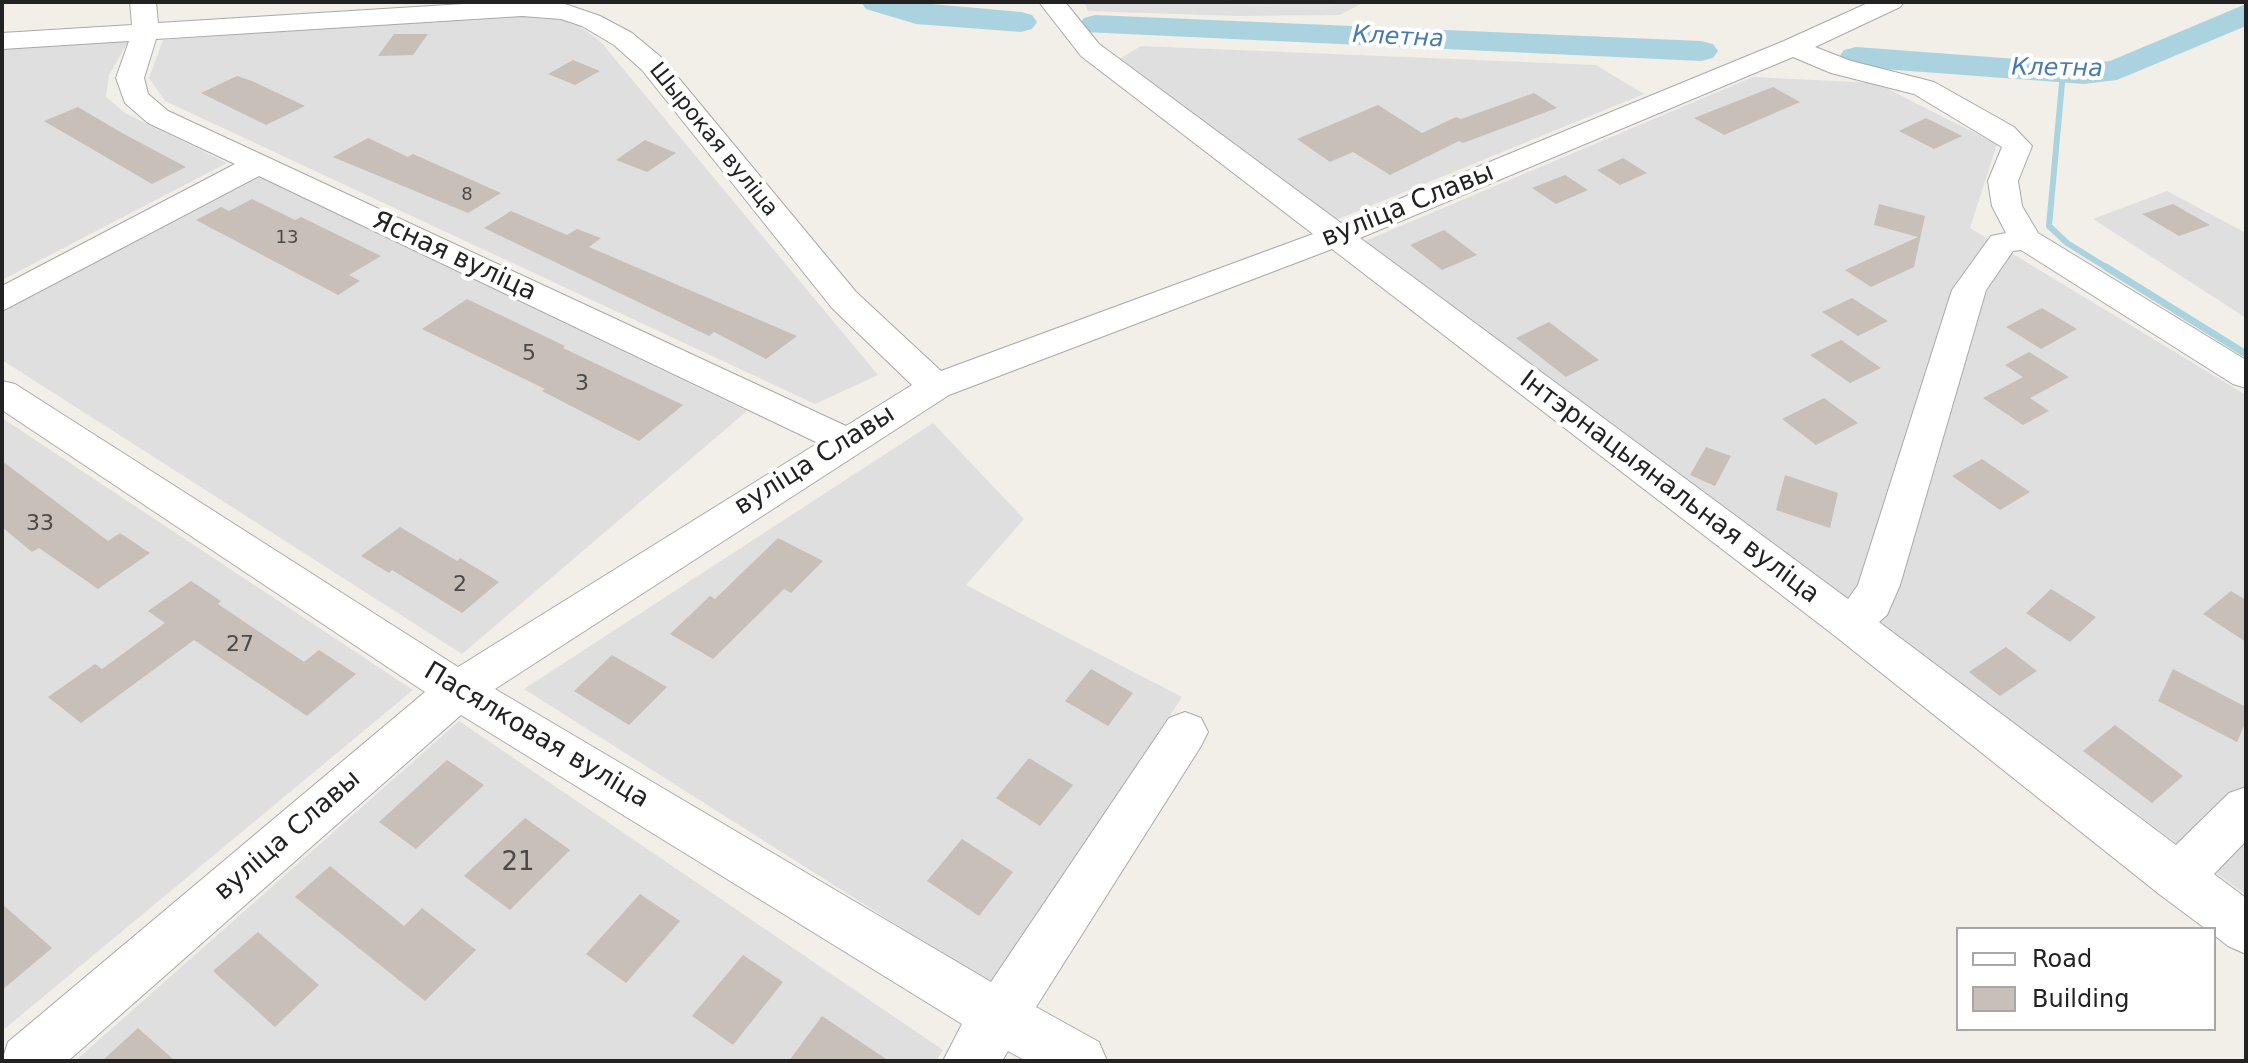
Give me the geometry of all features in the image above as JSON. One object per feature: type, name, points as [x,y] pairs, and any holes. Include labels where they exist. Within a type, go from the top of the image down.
[{"type":"street","name":"Інтэрнацыянальная вуліца","points":[[1052,2],[1090,50],[1850,624],[2246,929]]},
{"type":"street","name":"вуліца Славы","points":[[27,1061],[458,690],[936,386],[1335,237],[1793,47],[1891,2]]},
{"type":"street","name":"Шырокая вуліца","points":[[2,41],[145,20],[525,5],[565,12],[591,21],[623,39],[652,64],[844,300],[901,357],[936,386]]},
{"type":"street","name":"Ясная вуліца","points":[[145,20],[130,78],[135,97],[158,117],[816,425],[844,442]]},
{"type":"street","points":[[1793,47],[1841,67],[1924,88],[2004,133],[2017,146],[2003,181],[2007,206],[2026,239],[2246,376]]},
{"type":"street","points":[[2,300],[256,165]]},
{"type":"street","points":[[1850,624],[1872,603],[1879,585],[1969,290],[2002,243],[2026,239]]},
{"type":"street","name":"Пасялковая вуліца","points":[[2,393],[458,690],[1000,1017],[1080,1061]]},
{"type":"street","points":[[970,1061],[1185,732]]},
{"type":"street","points":[[2177,878],[2246,808]]},
{"type":"shaded area","points":[[1084,2],[1365,2],[1339,15],[1236,16],[1088,11]]},
{"type":"shaded area","points":[[1174,2],[1345,2],[1323,10]]},
{"type":"shaded area","points":[[523,14],[572,21],[600,41],[878,375],[815,404],[165,101],[149,78],[163,40]]},
{"type":"shaded area","points":[[129,40],[109,75],[106,97],[125,113],[227,163],[2,280],[2,49]]},
{"type":"shaded area","points":[[1141,46],[1596,65],[1644,94],[1336,220],[1119,59]]},
{"type":"shaded area","points":[[1753,77],[1876,83],[1997,144],[1970,228],[2246,395],[2246,895],[1365,241]]},
{"type":"shaded area","points":[[260,177],[747,411],[462,654],[2,360],[2,312]]},
{"type":"shaded area","points":[[2167,191],[2246,233],[2246,318],[2093,219]]},
{"type":"shaded area","points":[[2,418],[413,690],[2,1031]]},
{"type":"shaded area","points":[[933,423],[1024,519],[966,585],[1182,697],[995,987],[524,689]]},
{"type":"shaded area","points":[[459,721],[943,1050],[936,1061],[75,1061]]},
{"type":"building","points":[[394,34],[428,34],[413,55],[378,56]]},
{"type":"building","points":[[573,60],[600,71],[575,85],[548,74]]},
{"type":"building","points":[[237,76],[305,106],[266,125],[201,93]]},
{"type":"building","points":[[1773,87],[1800,102],[1724,135],[1694,118]]},
{"type":"building","points":[[1534,93],[1557,108],[1463,143],[1459,141],[1390,175],[1353,152],[1330,162],[1297,139],[1378,105],[1422,133],[1456,117],[1461,119]]},
{"type":"building","points":[[78,107],[186,167],[152,184],[44,121]]},
{"type":"building","points":[[1926,118],[1962,136],[1934,149],[1899,131]]},
{"type":"building","points":[[368,138],[408,157],[413,154],[501,193],[468,213],[333,157]]},
{"type":"building","points":[[645,140],[676,153],[647,172],[616,160]]},
{"type":"building","points":[[1623,158],[1647,173],[1620,185],[1597,170]]},
{"type":"building","points":[[1565,175],[1588,190],[1556,204],[1532,188]]},
{"type":"building","points":[[252,199],[295,220],[301,217],[381,256],[349,275],[360,281],[338,295],[196,220],[221,207],[229,211]]},
{"type":"building","points":[[1879,204],[1925,216],[1914,267],[1871,287],[1845,270],[1918,237],[1874,225]]},
{"type":"building","points":[[2173,204],[2210,225],[2179,236],[2142,214]]},
{"type":"building","points":[[511,211],[567,235],[577,229],[601,238],[589,247],[797,336],[766,359],[714,332],[709,336],[484,228]]},
{"type":"building","points":[[1444,230],[1477,255],[1442,270],[1410,245]]},
{"type":"building","points":[[1852,298],[1888,321],[1858,336],[1822,312]]},
{"type":"building","points":[[467,299],[683,405],[639,441],[542,391],[545,389],[422,329]]},
{"type":"building","points":[[2042,308],[2077,329],[2041,349],[2006,327]]},
{"type":"building","points":[[1549,322],[1599,360],[1566,377],[1516,338]]},
{"type":"building","points":[[1841,340],[1881,368],[1850,383],[1810,355]]},
{"type":"building","points":[[2029,352],[2069,377],[2030,398],[2049,411],[2023,425],[1983,398],[2023,377],[2005,365]]},
{"type":"building","points":[[1824,398],[1858,423],[1816,445],[1782,419]]},
{"type":"building","points":[[1706,447],[1731,456],[1715,486],[1690,475]]},
{"type":"building","points":[[1982,459],[2030,492],[2000,510],[1952,476]]},
{"type":"building","points":[[2,461],[108,541],[120,533],[150,553],[98,589],[39,548],[32,552],[2,527]]},
{"type":"building","points":[[1785,475],[1838,493],[1830,528],[1776,510]]},
{"type":"building","points":[[400,527],[499,582],[462,613],[392,570],[389,573],[361,556]]},
{"type":"building","points":[[778,538],[823,561],[791,593],[784,589],[713,659],[670,634],[710,596],[715,599]]},
{"type":"building","points":[[191,581],[221,601],[218,604],[304,662],[319,650],[356,674],[307,716],[194,640],[81,723],[48,697],[95,664],[102,669],[165,623],[148,611]]},
{"type":"building","points":[[2051,589],[2096,617],[2070,642],[2026,613]]},
{"type":"building","points":[[2231,591],[2246,600],[2246,642],[2203,614]]},
{"type":"building","points":[[2006,647],[2037,671],[2000,696],[1969,672]]},
{"type":"building","points":[[612,655],[667,687],[629,725],[574,691]]},
{"type":"building","points":[[1091,669],[1133,693],[1108,726],[1065,701]]},
{"type":"building","points":[[2173,669],[2246,707],[2246,721],[2237,742],[2158,701]]},
{"type":"building","points":[[2115,725],[2183,776],[2152,803],[2083,751]]},
{"type":"building","points":[[1029,758],[1073,785],[1040,826],[996,798]]},
{"type":"building","points":[[447,760],[484,785],[416,849],[379,822]]},
{"type":"building","points":[[525,818],[570,850],[510,910],[464,876]]},
{"type":"building","points":[[962,839],[1013,872],[979,916],[927,881]]},
{"type":"building","points":[[330,866],[404,926],[422,908],[476,950],[425,1001],[295,897]]},
{"type":"building","points":[[640,894],[680,921],[626,983],[586,954]]},
{"type":"building","points":[[2,904],[52,948],[2,990]]},
{"type":"building","points":[[258,932],[319,985],[275,1027],[213,971]]},
{"type":"building","points":[[743,955],[783,982],[733,1045],[692,1016]]},
{"type":"building","points":[[822,1016],[889,1061],[789,1061]]},
{"type":"building","points":[[138,1028],[175,1061],[102,1061]]},
{"type":"waterway","name":"Клетна","points":[[877,2],[916,14],[1021,22]]},
{"type":"waterway","name":"Клетна","points":[[1856,57],[2084,74],[2117,70],[2246,14]]},
{"type":"waterway","name":"Клетна","points":[[1095,25],[1701,51]]},
{"type":"waterway","points":[[2063,72],[2049,226],[2067,243],[2109,269]]},
{"type":"waterway","points":[[2106,267],[2246,354]]}]
